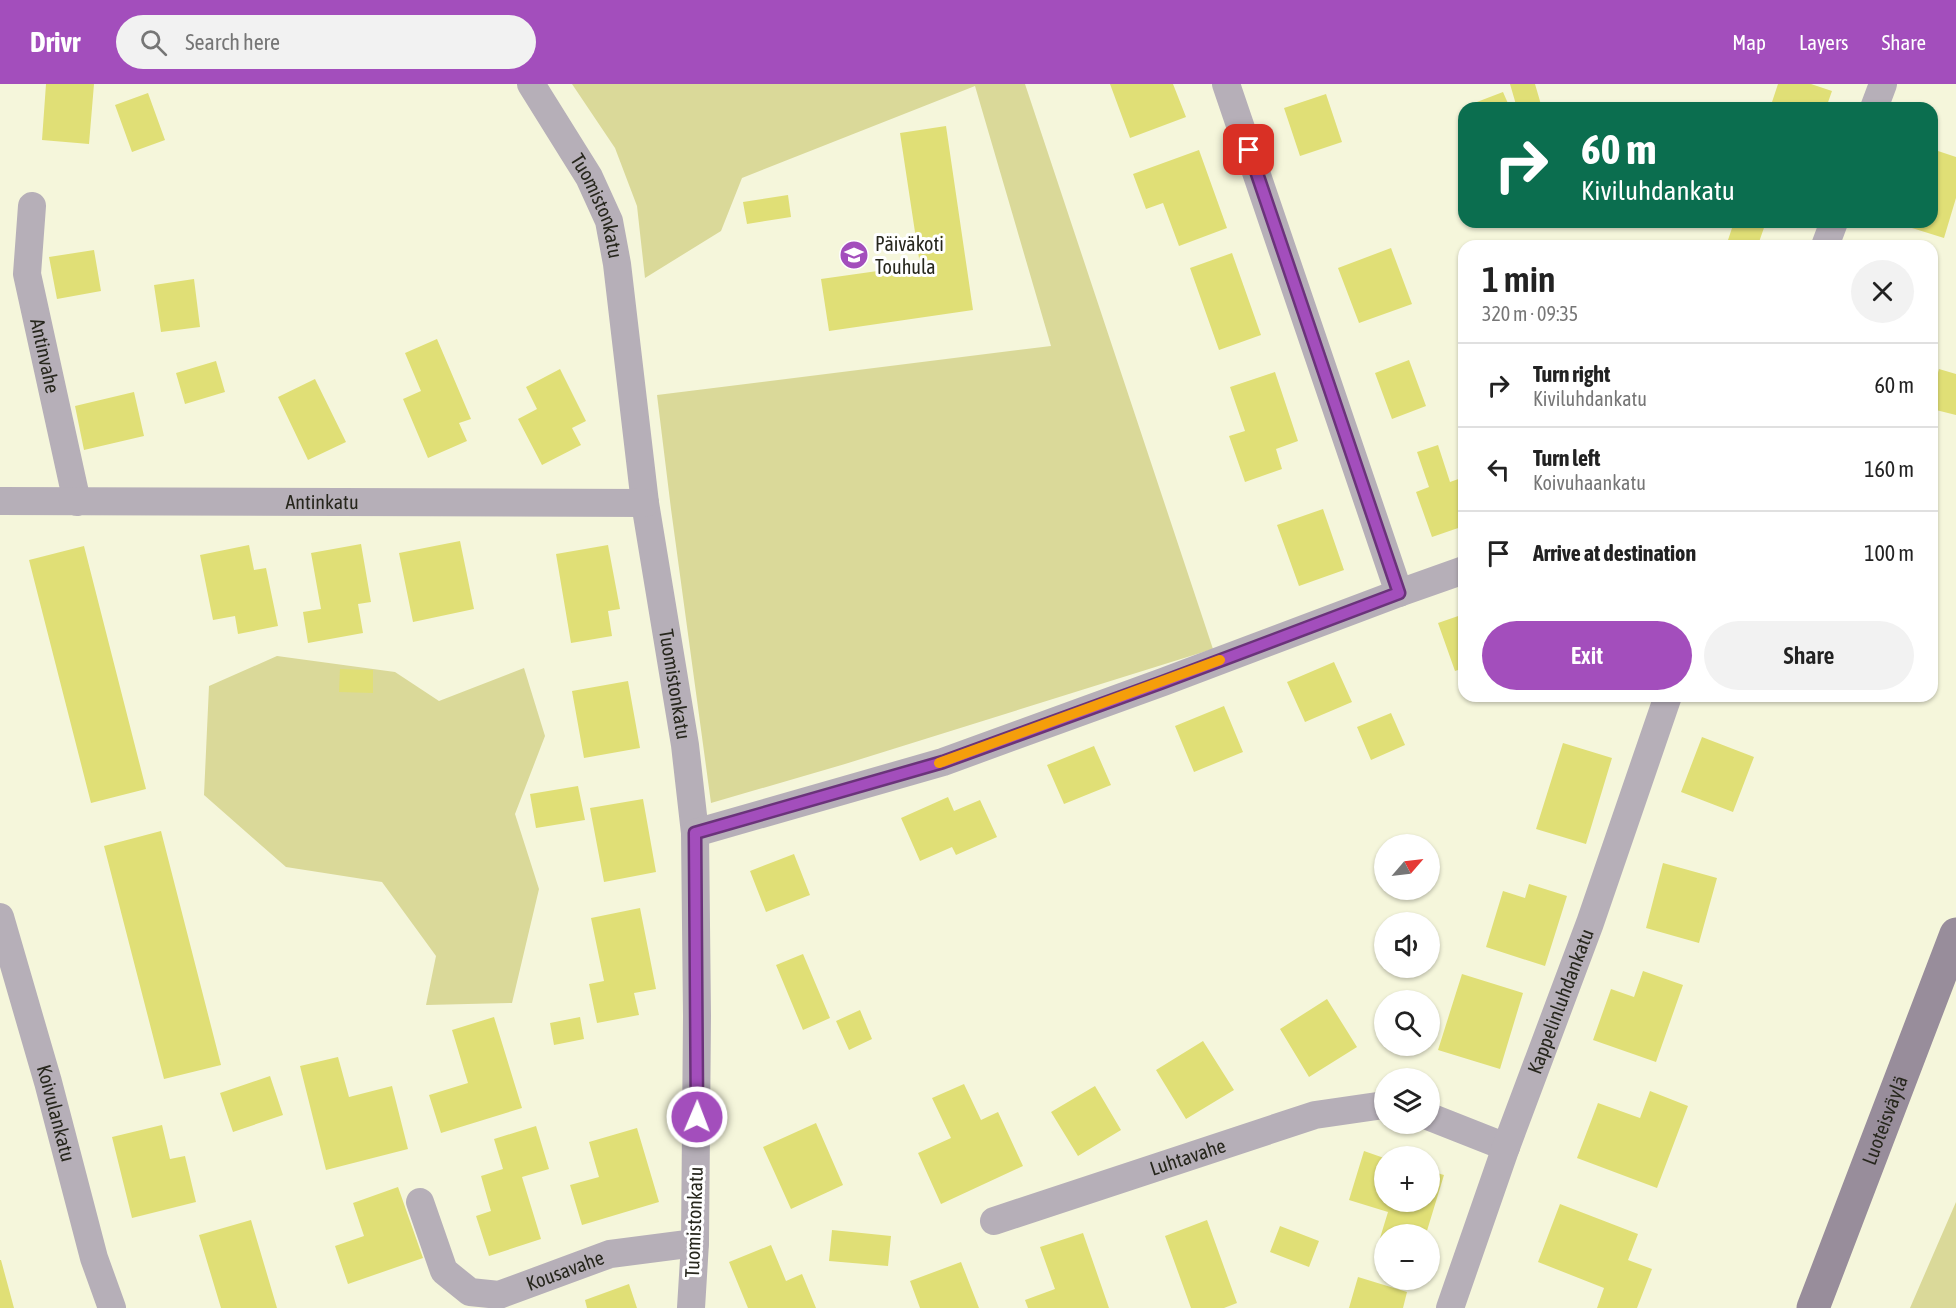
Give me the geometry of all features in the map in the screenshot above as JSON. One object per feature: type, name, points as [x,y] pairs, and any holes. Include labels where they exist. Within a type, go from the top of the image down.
[{"type":"main road","name":"Luoteisväylä","points":[[1813,1308],[1956,934]]},
{"type":"street","name":"Tuomistonkatu","points":[[531,84],[589,177],[609,221],[617,264],[645,503],[685,745],[695,833],[697,1016],[695,1242],[692,1308]]},
{"type":"street","points":[[1226,84],[1399,593]]},
{"type":"street","points":[[1876,102],[1883,84]]},
{"type":"street","name":"Antinvahe","points":[[32,206],[27,274],[76,502]]},
{"type":"street","name":"Antinkatu","points":[[0,501],[645,503]]},
{"type":"street","points":[[695,833],[943,762],[1458,572]]},
{"type":"street","name":"Kappelinluhdankatu","points":[[1450,1308],[1506,1147],[1590,923],[1666,702]]},
{"type":"street","name":"Koivulankatu","points":[[0,917],[48,1082],[94,1258],[112,1308]]},
{"type":"street","name":"Luhtavahe","points":[[994,1221],[1315,1115],[1374,1106]]},
{"type":"street","points":[[1440,1121],[1506,1147]]},
{"type":"street","name":"Kousavahe","points":[[420,1202],[444,1271],[470,1292],[499,1295],[610,1254],[695,1242]]},
{"type":"shaded area","points":[[572,84],[1025,84],[1213,649],[845,764],[711,803],[657,395],[1051,346],[975,86],[742,178],[721,231],[645,278],[637,206],[615,148]]},
{"type":"shaded area","points":[[277,656],[395,672],[439,701],[524,668],[545,736],[515,814],[539,889],[512,1003],[426,1005],[436,956],[382,882],[286,867],[204,795],[209,686]]},
{"type":"shaded area","points":[[1956,1202],[1956,1308],[1910,1308]]},
{"type":"building","points":[[46,84],[94,84],[89,144],[42,140]]},
{"type":"building","points":[[1110,84],[1173,84],[1186,117],[1130,138]]},
{"type":"building","points":[[1510,84],[1535,84],[1540,102],[1515,102]]},
{"type":"building","points":[[1778,84],[1811,84],[1832,91],[1828,102],[1772,102]]},
{"type":"building","points":[[1503,92],[1507,102],[1477,102]]},
{"type":"building","points":[[148,93],[165,140],[132,152],[115,105]]},
{"type":"building","points":[[1326,94],[1342,142],[1300,156],[1284,108]]},
{"type":"building","points":[[946,126],[973,310],[829,331],[821,279],[920,265],[900,133]]},
{"type":"building","points":[[1199,150],[1227,228],[1179,246],[1163,203],[1146,209],[1133,174]]},
{"type":"building","points":[[1938,151],[1956,157],[1956,198],[1944,238],[1912,228],[1938,228]]},
{"type":"building","points":[[788,195],[791,217],[747,224],[743,202]]},
{"type":"building","points":[[1732,228],[1764,228],[1760,240],[1728,240]]},
{"type":"building","points":[[1391,248],[1412,304],[1359,323],[1338,268]]},
{"type":"building","points":[[94,250],[101,291],[57,299],[49,257]]},
{"type":"building","points":[[1232,253],[1261,335],[1219,350],[1190,268]]},
{"type":"building","points":[[194,279],[200,327],[161,332],[154,285]]},
{"type":"building","points":[[437,339],[471,419],[459,423],[467,441],[428,458],[403,399],[421,391],[405,353]]},
{"type":"building","points":[[1409,360],[1426,406],[1392,419],[1375,373]]},
{"type":"building","points":[[216,361],[225,392],[185,404],[176,373]]},
{"type":"building","points":[[560,369],[586,421],[572,428],[581,445],[542,465],[518,419],[537,409],[526,387]]},
{"type":"building","points":[[1939,369],[1956,374],[1956,415],[1938,410]]},
{"type":"building","points":[[1275,372],[1298,441],[1276,449],[1282,469],[1245,482],[1229,436],[1245,431],[1230,387]]},
{"type":"building","points":[[315,379],[346,442],[308,460],[278,397]]},
{"type":"building","points":[[134,392],[144,436],[84,450],[75,406]]},
{"type":"building","points":[[1438,445],[1450,482],[1458,479],[1458,528],[1432,537],[1416,492],[1429,487],[1417,452]]},
{"type":"building","points":[[1323,509],[1344,570],[1299,586],[1277,525]]},
{"type":"building","points":[[460,541],[474,609],[413,622],[399,553]]},
{"type":"building","points":[[361,544],[371,602],[358,604],[363,633],[308,643],[303,612],[321,609],[311,553]]},
{"type":"building","points":[[249,545],[254,570],[266,568],[278,626],[238,634],[235,616],[213,620],[200,555]]},
{"type":"building","points":[[608,545],[620,609],[608,611],[612,636],[571,643],[556,554]]},
{"type":"building","points":[[84,546],[146,789],[91,803],[29,560]]},
{"type":"building","points":[[1458,616],[1458,670],[1455,671],[1438,623]]},
{"type":"building","points":[[1334,662],[1352,702],[1305,722],[1287,682]]},
{"type":"building","points":[[340,669],[373,670],[373,693],[339,692]]},
{"type":"building","points":[[628,681],[640,748],[584,758],[572,691]]},
{"type":"building","points":[[1224,706],[1243,752],[1194,772],[1175,726]]},
{"type":"building","points":[[1391,713],[1405,745],[1371,760],[1357,727]]},
{"type":"building","points":[[1702,737],[1754,757],[1733,812],[1681,792]]},
{"type":"building","points":[[1563,743],[1612,758],[1586,844],[1536,829]]},
{"type":"building","points":[[1094,746],[1111,785],[1064,804],[1047,765]]},
{"type":"building","points":[[578,786],[585,820],[536,828],[530,794]]},
{"type":"building","points":[[948,797],[954,811],[980,800],[997,837],[956,855],[952,847],[920,861],[901,818]]},
{"type":"building","points":[[643,799],[656,872],[604,882],[590,808]]},
{"type":"building","points":[[161,831],[221,1065],[164,1079],[104,846]]},
{"type":"building","points":[[794,854],[810,895],[766,912],[750,871]]},
{"type":"building","points":[[1663,863],[1717,878],[1699,943],[1646,928]]},
{"type":"building","points":[[1529,884],[1567,896],[1545,966],[1486,947],[1503,891],[1525,898]]},
{"type":"building","points":[[640,908],[656,989],[634,993],[639,1015],[597,1023],[589,984],[604,981],[591,918]]},
{"type":"building","points":[[803,954],[830,1018],[803,1030],[776,965]]},
{"type":"building","points":[[1643,971],[1683,985],[1656,1062],[1593,1040],[1611,989],[1634,997]]},
{"type":"building","points":[[1462,974],[1523,993],[1500,1069],[1440,1051],[1440,1044]]},
{"type":"building","points":[[1327,999],[1357,1047],[1309,1077],[1280,1029]]},
{"type":"building","points":[[860,1010],[872,1039],[849,1050],[836,1021]]},
{"type":"building","points":[[494,1017],[522,1108],[441,1133],[429,1095],[468,1083],[452,1030]]},
{"type":"building","points":[[580,1017],[584,1039],[554,1045],[550,1023]]},
{"type":"building","points":[[1203,1041],[1234,1090],[1186,1119],[1156,1070]]},
{"type":"building","points":[[338,1057],[349,1097],[392,1086],[408,1149],[326,1170],[300,1066]]},
{"type":"building","points":[[270,1076],[283,1115],[233,1132],[220,1093]]},
{"type":"building","points":[[964,1084],[981,1120],[998,1112],[1023,1166],[941,1204],[918,1153],[951,1138],[932,1098]]},
{"type":"building","points":[[1095,1086],[1121,1130],[1078,1156],[1051,1112]]},
{"type":"building","points":[[1650,1091],[1688,1106],[1657,1188],[1577,1158],[1598,1103],[1640,1118]]},
{"type":"building","points":[[816,1123],[843,1185],[791,1209],[763,1147]]},
{"type":"building","points":[[162,1125],[170,1159],[185,1156],[196,1202],[132,1218],[112,1137]]},
{"type":"building","points":[[536,1126],[549,1169],[522,1177],[541,1239],[489,1256],[476,1216],[491,1211],[481,1176],[503,1169],[494,1139]]},
{"type":"building","points":[[637,1128],[659,1202],[582,1225],[570,1185],[599,1177],[589,1142]]},
{"type":"building","points":[[1364,1151],[1374,1154],[1374,1208],[1349,1200]]},
{"type":"building","points":[[1440,1174],[1444,1175],[1440,1188]]},
{"type":"building","points":[[398,1187],[423,1258],[348,1284],[335,1246],[364,1236],[353,1203]]},
{"type":"building","points":[[1560,1204],[1638,1234],[1628,1260],[1652,1269],[1637,1308],[1597,1308],[1604,1288],[1538,1262]]},
{"type":"building","points":[[1388,1212],[1433,1212],[1429,1224],[1384,1224]]},
{"type":"building","points":[[251,1220],[277,1308],[221,1308],[199,1235]]},
{"type":"building","points":[[1207,1220],[1237,1303],[1224,1308],[1191,1308],[1165,1236]]},
{"type":"building","points":[[1280,1226],[1319,1241],[1309,1267],[1270,1252]]},
{"type":"building","points":[[832,1230],[891,1236],[888,1266],[829,1261]]},
{"type":"building","points":[[1083,1233],[1109,1308],[1028,1308],[1025,1300],[1055,1289],[1040,1247]]},
{"type":"building","points":[[771,1245],[786,1281],[802,1274],[816,1308],[748,1308],[729,1262]]},
{"type":"building","points":[[1,1260],[14,1308],[0,1308]]},
{"type":"building","points":[[961,1262],[979,1308],[920,1308],[910,1281]]},
{"type":"building","points":[[1358,1277],[1374,1282],[1374,1290],[1407,1292],[1403,1308],[1349,1308]]},
{"type":"building","points":[[629,1284],[637,1308],[587,1308],[585,1300]]},
{"type":"slow traffic","points":[[939,763],[1220,660]]},
{"type":"place","name":"Päiväkoti Touhula","points":[[854,255]]},
{"type":"route","points":[[697,1117],[695,833],[943,762],[1399,593],[1249,150]]}]
